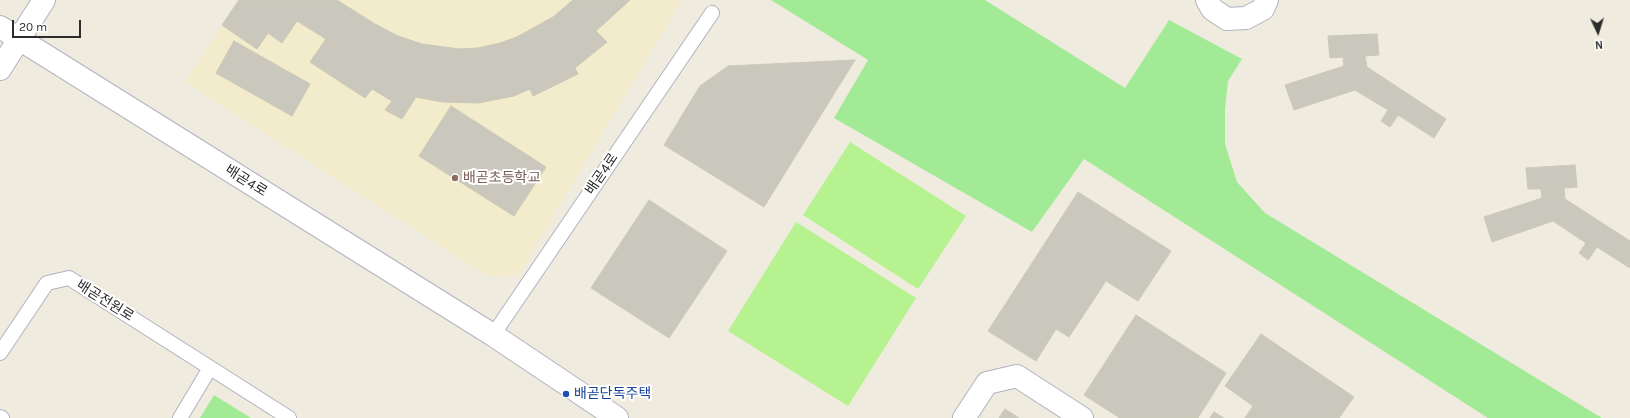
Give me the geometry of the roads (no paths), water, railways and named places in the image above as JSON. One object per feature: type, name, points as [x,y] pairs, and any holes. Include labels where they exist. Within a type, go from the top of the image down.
[{"type":"main road","points":[[0,69],[44,0]]},
{"type":"main road","points":[[1207,0],[1212,9],[1227,18],[1246,18],[1263,9],[1267,0]]},
{"type":"main road","name":"배곧4로","points":[[0,27],[493,335],[617,418]]},
{"type":"main road","points":[[964,418],[986,383],[1018,376],[1082,418]]},
{"type":"lane","name":"배곧4로","points":[[493,335],[712,13]]},
{"type":"lane","name":"배곧전원로","points":[[0,354],[47,283],[69,278],[289,418]]},
{"type":"lane","points":[[180,418],[210,368]]},
{"type":"place","name":"배곧초등학교","points":[[455,178]]},
{"type":"place","name":"배곧단독주택","points":[[566,394]]}]
